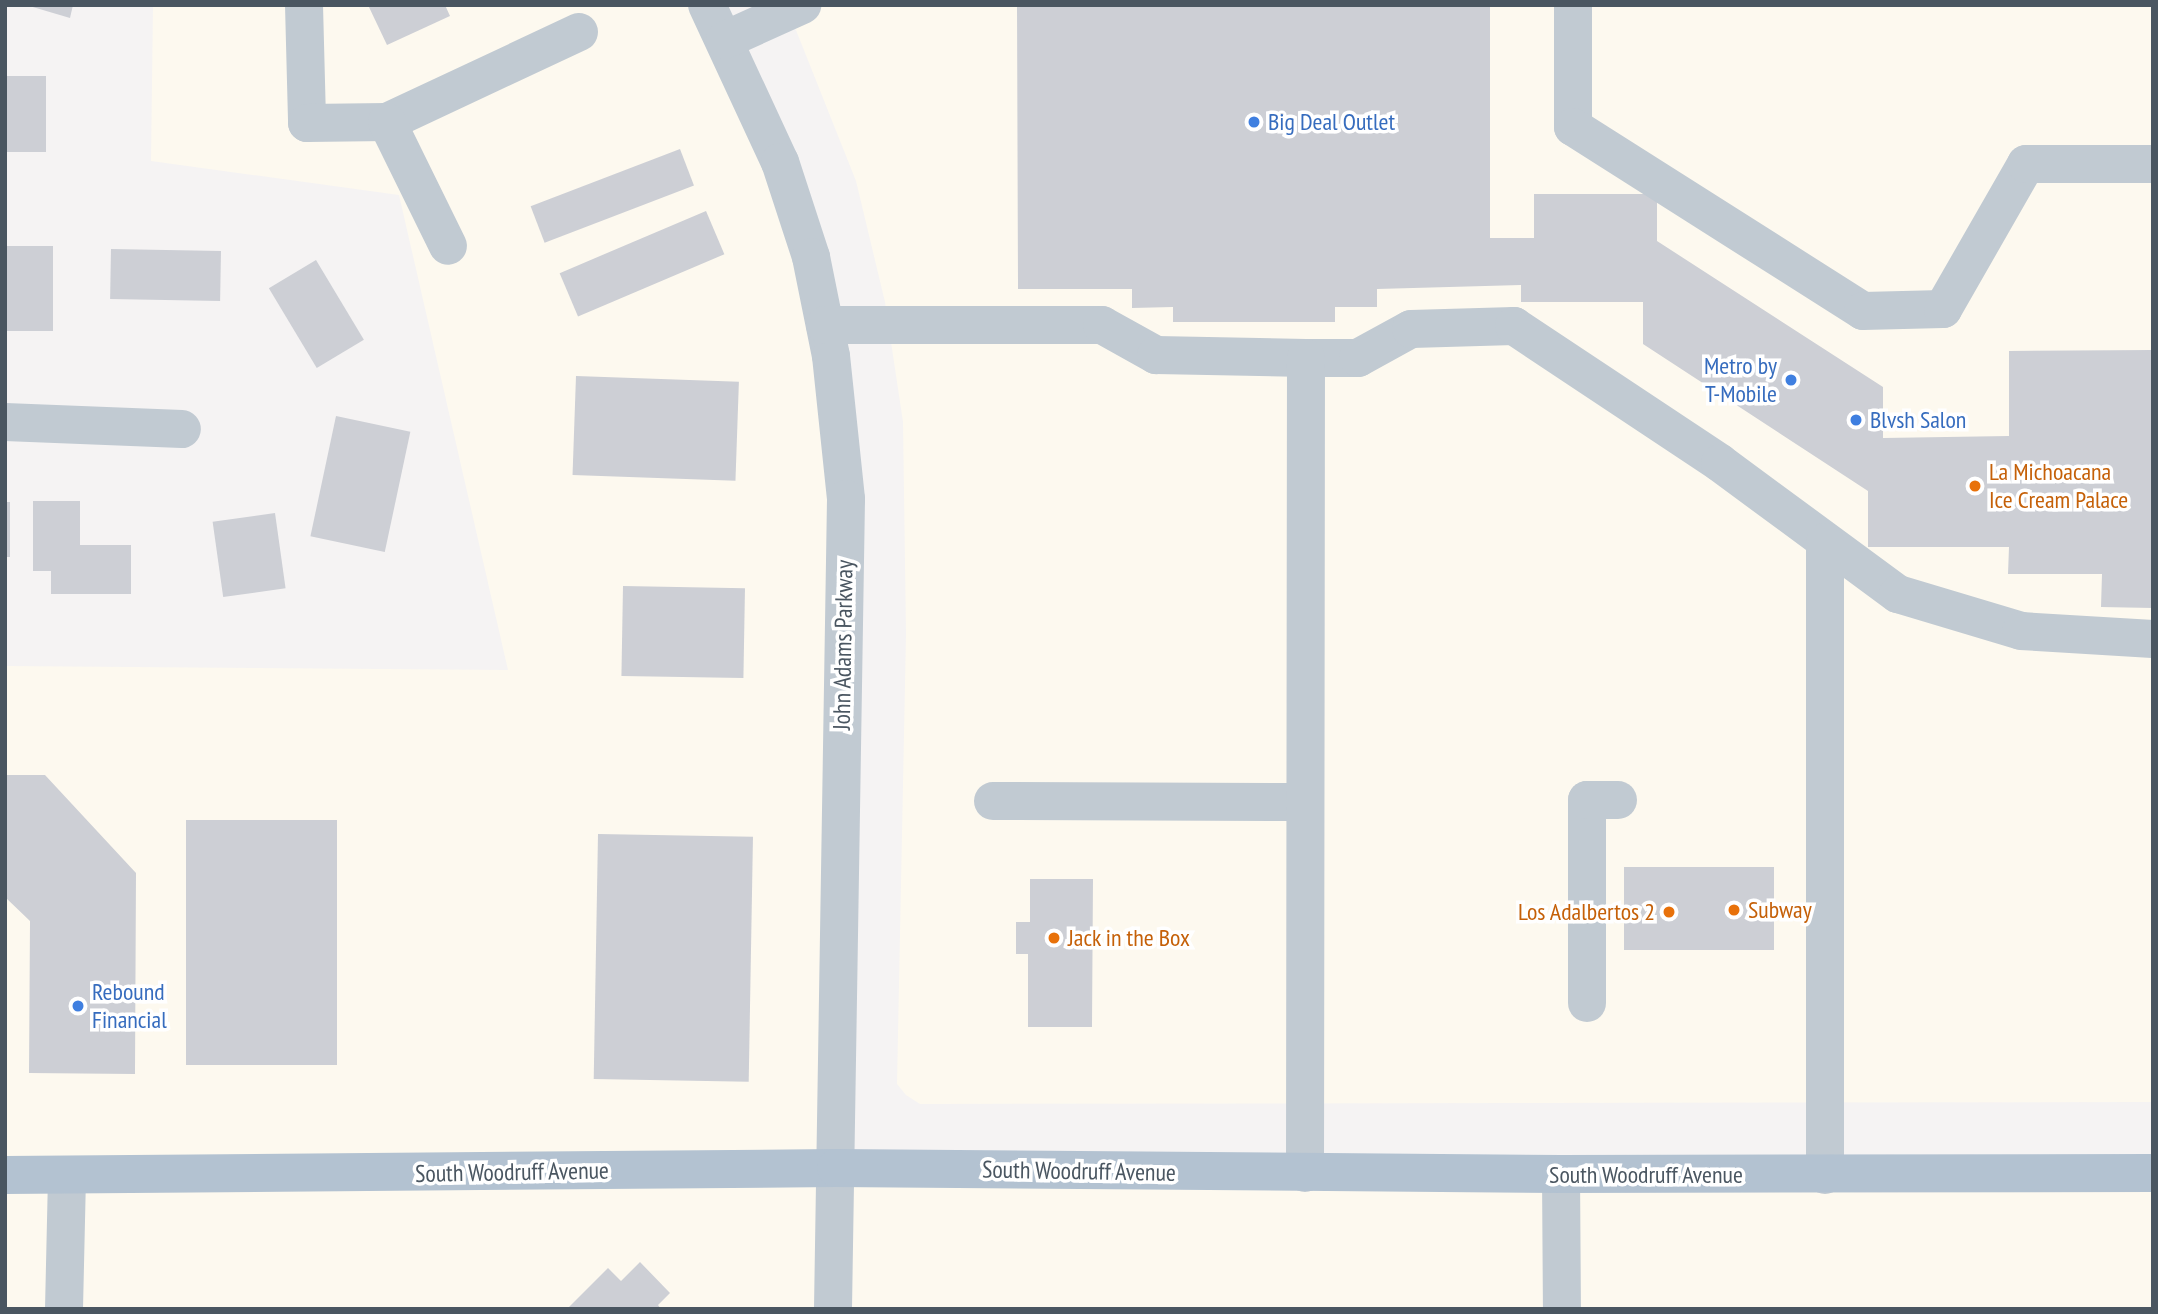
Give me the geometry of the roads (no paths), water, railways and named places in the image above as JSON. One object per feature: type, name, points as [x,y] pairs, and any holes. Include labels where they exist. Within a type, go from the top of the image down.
[{"type":"main road","name":"South Woodruff Avenue","points":[[5,1175],[836,1168],[1561,1174],[2153,1173]]},
{"type":"street","points":[[304,5],[307,123],[387,122],[579,32]]},
{"type":"street","name":"John Adams Parkway","points":[[708,5],[780,162],[811,257],[825,325],[846,499],[833,1309]]},
{"type":"street","points":[[725,40],[802,5]]},
{"type":"street","points":[[1573,5],[1573,127],[1863,311],[1943,309],[2026,164],[2153,164]]},
{"type":"street","points":[[387,122],[448,246]]},
{"type":"street","points":[[825,325],[1102,325],[1156,355],[1306,358],[1358,358],[1410,329],[1514,326],[1625,397],[1898,594],[2013,629],[2153,639]]},
{"type":"street","points":[[1304,1173],[1306,358]]},
{"type":"street","points":[[5,422],[182,429]]},
{"type":"street","points":[[1825,542],[1825,1175]]},
{"type":"street","points":[[1587,1003],[1587,800],[1618,800]]},
{"type":"street","points":[[993,801],[1305,802]]},
{"type":"street","points":[[1561,1174],[1562,1309]]},
{"type":"street","points":[[64,1309],[66,1175]]},
{"type":"place","name":"Big Deal Outlet","points":[[1254,122]]},
{"type":"place","name":"Metro by T-Mobile","points":[[1791,380]]},
{"type":"place","name":"Blvsh Salon","points":[[1856,420]]},
{"type":"place","name":"La Michoacana Ice Cream Palace","points":[[1975,486]]},
{"type":"place","name":"Subway","points":[[1734,910]]},
{"type":"place","name":"Los Adalbertos 2","points":[[1669,912]]},
{"type":"place","name":"Jack in the Box","points":[[1054,938]]},
{"type":"place","name":"Rebound Financial","points":[[78,1006]]}]
